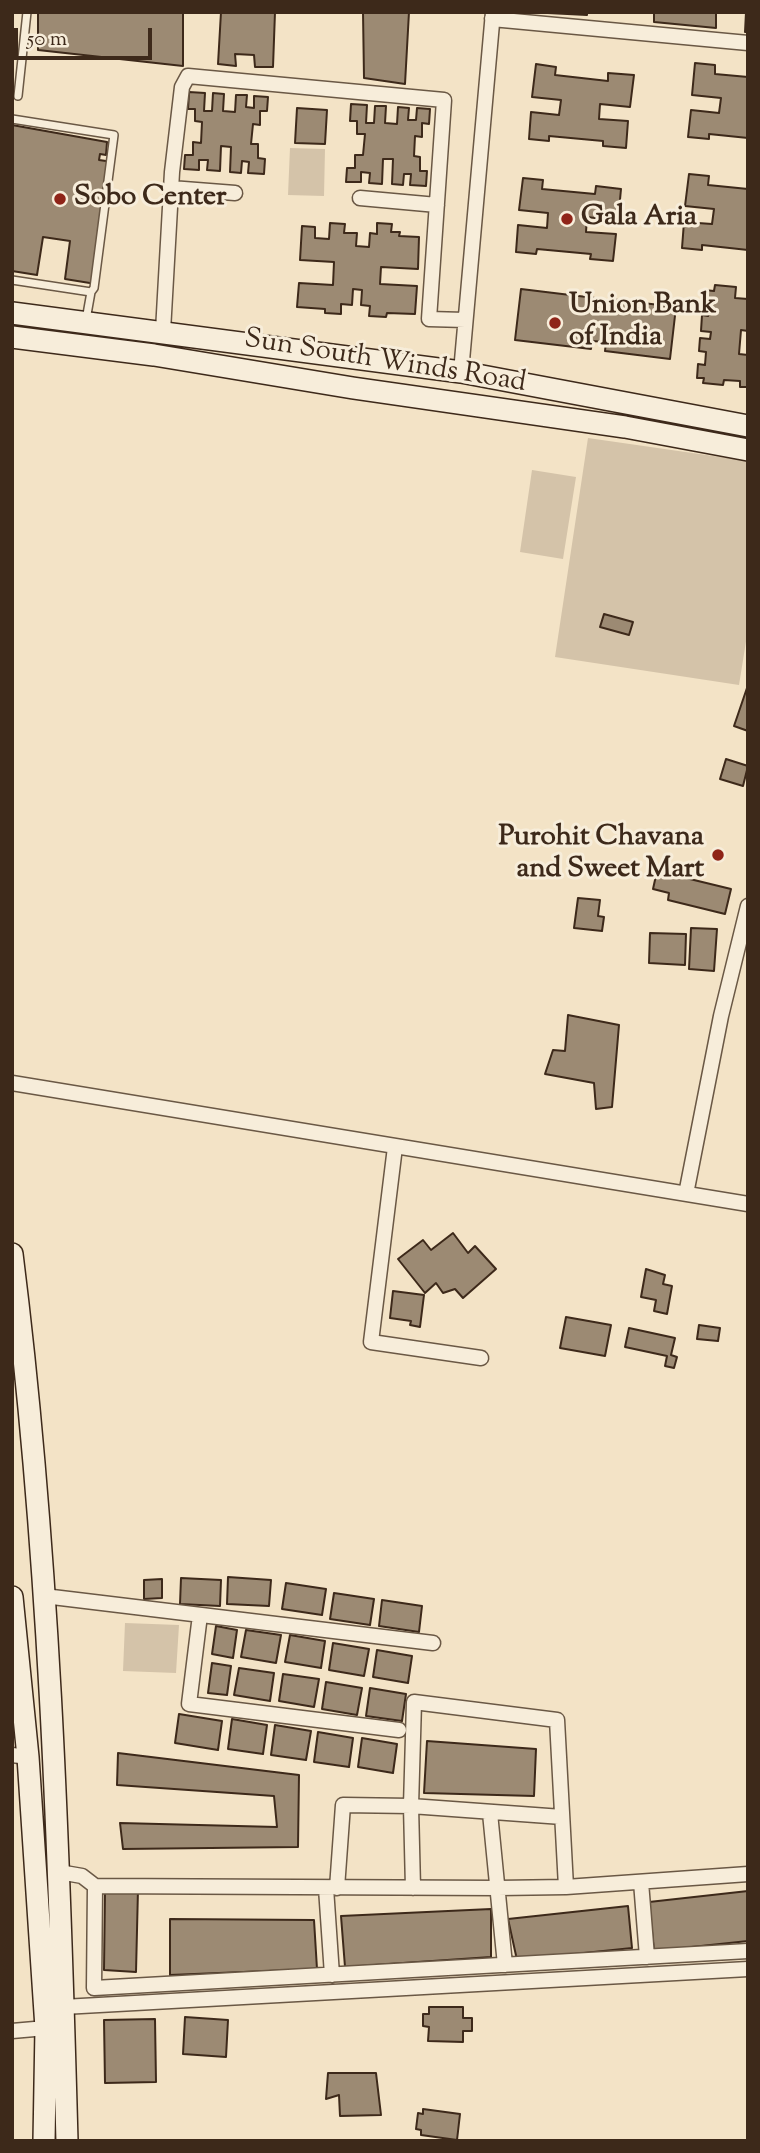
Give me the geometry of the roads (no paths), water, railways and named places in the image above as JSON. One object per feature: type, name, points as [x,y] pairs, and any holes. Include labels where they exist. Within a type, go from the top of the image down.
[{"type":"street","points":[[461,372],[492,15],[748,43]]},
{"type":"street","points":[[163,331],[171,188],[182,87],[188,76],[444,100],[429,319],[465,320]]},
{"type":"street","points":[[171,188],[236,193]]},
{"type":"street","points":[[360,198],[437,205]]},
{"type":"street","points":[[12,313],[461,372],[748,426]]},
{"type":"street","name":"Sun South Winds Road","points":[[12,337],[154,355],[353,388],[625,428],[748,450]]},
{"type":"street","points":[[686,1194],[721,1016],[748,906]]},
{"type":"street","points":[[12,1083],[748,1204]]},
{"type":"street","points":[[395,1147],[371,1342],[481,1358]]},
{"type":"street","points":[[12,1254],[24,1351],[44,1596],[59,1872],[67,2141]]},
{"type":"street","points":[[44,1596],[433,1643]]},
{"type":"street","points":[[12,1597],[20,1756],[46,2028],[44,2141]]},
{"type":"street","points":[[200,1615],[189,1704],[399,1730]]},
{"type":"street","points":[[414,1888],[411,1807],[414,1702],[557,1720],[566,1887]]},
{"type":"street","points":[[332,1975],[331,1888],[342,1805],[562,1817]]},
{"type":"street","points":[[490,1813],[505,1965]]},
{"type":"street","points":[[59,1872],[82,1875],[95,1886],[331,1888],[566,1887],[748,1874]]},
{"type":"street","points":[[641,1882],[647,1957]]},
{"type":"street","points":[[95,1886],[94,1988],[748,1951]]},
{"type":"street","points":[[63,2007],[748,1969]]},
{"type":"street","points":[[12,2031],[46,2028]]},
{"type":"lane","points":[[19,96],[27,12]]},
{"type":"lane","points":[[12,119],[114,135],[94,288],[86,321]]},
{"type":"lane","points":[[12,280],[91,292]]},
{"type":"place","name":"Sobo Center","points":[[60,199]]},
{"type":"place","name":"Gala Aria","points":[[567,219]]},
{"type":"place","name":"Union Bank of India","points":[[555,323]]},
{"type":"place","name":"Purohit Chavana and Sweet Mart","points":[[718,855]]}]
